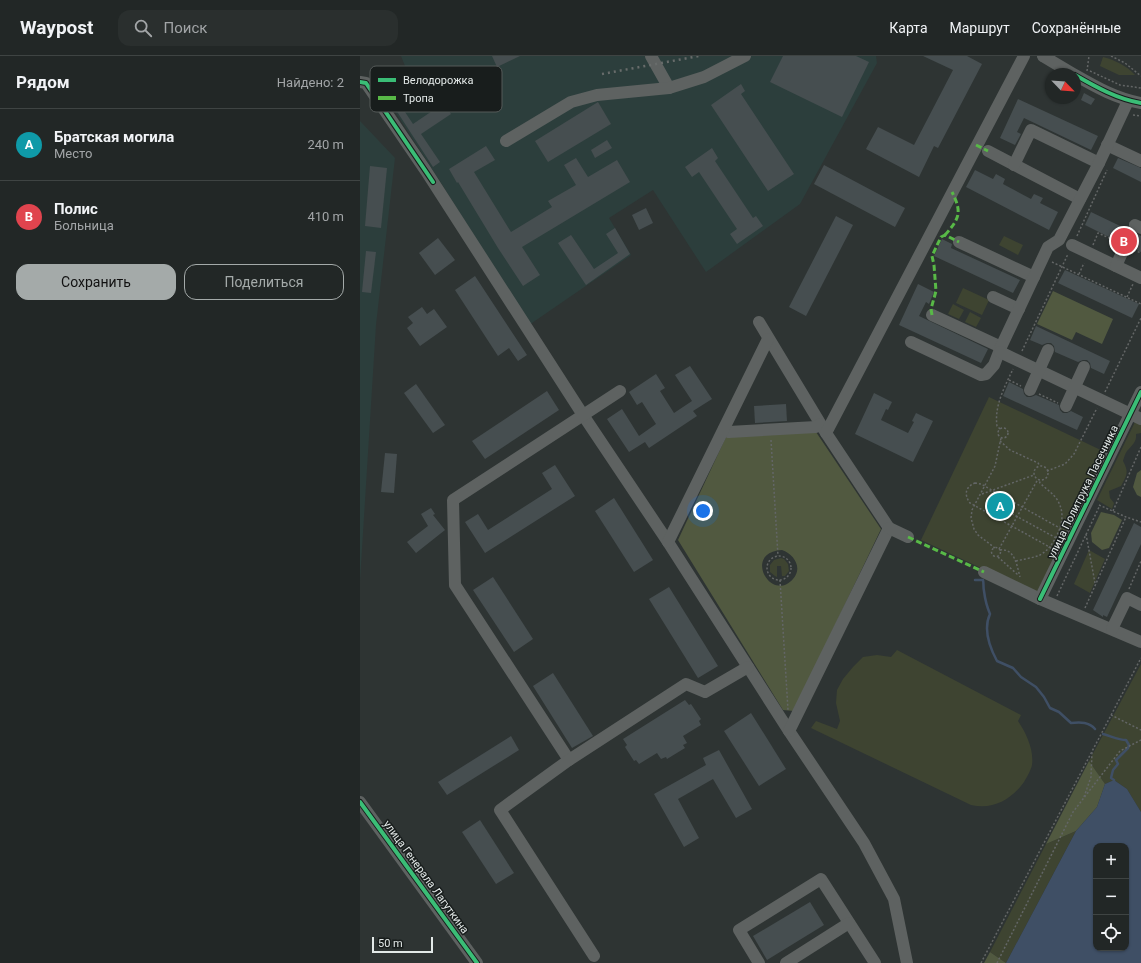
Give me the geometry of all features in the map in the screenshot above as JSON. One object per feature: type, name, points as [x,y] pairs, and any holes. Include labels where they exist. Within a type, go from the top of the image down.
[{"type":"street","points":[[651,56],[669,88]]},
{"type":"street","points":[[506,141],[571,102],[597,95],[669,88],[704,78],[745,56]]},
{"type":"street","points":[[823,429],[1024,56]]},
{"type":"street","points":[[1042,56],[1066,68]]},
{"type":"street","points":[[1081,76],[1110,94],[1128,101],[1141,103]]},
{"type":"street","points":[[360,82],[366,83],[370,89]]},
{"type":"street","points":[[911,342],[981,375],[986,374],[990,370],[1048,247],[1059,240],[1080,199],[1103,166],[1107,145],[1128,101]]},
{"type":"street","points":[[386,112],[433,182],[583,415],[668,542],[788,731],[864,843],[894,899],[907,963]]},
{"type":"street","points":[[1014,165],[1031,130],[1103,166]]},
{"type":"street","points":[[1107,145],[1141,161]]},
{"type":"street","points":[[988,151],[1080,199]]},
{"type":"street","points":[[960,242],[1034,277]]},
{"type":"street","points":[[1072,246],[1141,278]]},
{"type":"street","points":[[1116,266],[1125,246]]},
{"type":"street","points":[[993,297],[1019,309]]},
{"type":"street","points":[[932,315],[1000,349],[1018,360],[1136,416]]},
{"type":"street","points":[[759,322],[823,429],[889,528],[908,537]]},
{"type":"street","points":[[668,542],[768,339]]},
{"type":"street","points":[[1030,390],[1048,350]]},
{"type":"street","points":[[1066,406],[1084,367]]},
{"type":"street","points":[[569,760],[455,585],[453,500],[620,391]]},
{"type":"street","name":"улица Политрука Пасечника","points":[[1040,599],[1089,500],[1136,416],[1141,392]]},
{"type":"street","points":[[724,429],[729,432],[816,427],[823,429]]},
{"type":"street","points":[[788,731],[889,528]]},
{"type":"street","points":[[984,572],[1040,599],[1141,642]]},
{"type":"street","points":[[1112,629],[1127,598],[1141,605]]},
{"type":"street","points":[[594,956],[500,810],[569,760],[686,684],[705,692],[748,667]]},
{"type":"street","name":"улица Генерала Лагуткина","points":[[360,802],[477,963]]},
{"type":"street","points":[[759,963],[739,930],[821,879],[875,963]]},
{"type":"street","points":[[786,963],[849,923]]},
{"type":"path","points":[[1081,73],[1089,56]]},
{"type":"path","points":[[1111,56],[1125,63],[1141,76]]},
{"type":"path","points":[[1081,75],[1120,85],[1141,88]]},
{"type":"path","points":[[1022,590],[1016,561],[1010,553],[1002,549],[995,548],[978,535],[974,529],[971,513],[995,466],[1001,438],[998,433],[1000,429],[997,426],[997,413],[1001,398],[1072,246],[1103,166]]},
{"type":"path","points":[[1043,257],[1141,304]]},
{"type":"path","points":[[1047,471],[1065,464],[1074,454],[1141,318]]},
{"type":"path","points":[[1000,429],[1006,428],[1008,433],[1006,438],[1001,438]]},
{"type":"path","points":[[770,430],[778,556]]},
{"type":"path","points":[[1000,441],[1010,450],[1038,463],[1047,471]]},
{"type":"path","points":[[1113,511],[1141,447]]},
{"type":"path","points":[[1034,475],[1036,469],[1040,466]]},
{"type":"path","points":[[1038,479],[1044,479],[1047,471]]},
{"type":"path","points":[[1016,561],[1040,555],[1050,547],[1061,528],[1062,515],[1060,506],[1054,496],[1040,484],[1034,475]]},
{"type":"path","points":[[980,495],[1034,475]]},
{"type":"path","points":[[998,557],[1000,554],[999,549],[1038,479]]},
{"type":"path","points":[[975,483],[985,486],[1065,531],[1055,550],[970,502],[967,498],[967,490],[969,487],[975,483]]},
{"type":"path","points":[[987,512],[998,493]]},
{"type":"path","points":[[1089,500],[1126,517],[1141,522]]},
{"type":"path","points":[[1057,596],[1100,505]]},
{"type":"path","points":[[1005,510],[1060,540]]},
{"type":"path","points":[[1089,613],[1085,608],[1126,517]]},
{"type":"path","points":[[1086,534],[1095,585]]},
{"type":"path","points":[[995,548],[992,549],[991,553],[994,557],[998,557],[1017,574],[1019,574]]},
{"type":"path","points":[[778,556],[785,557],[792,568],[786,578],[780,580],[774,579],[770,576],[767,568],[770,560],[778,556]]},
{"type":"path","points":[[1127,598],[1128,590],[1141,561]]},
{"type":"path","points":[[780,580],[788,711]]},
{"type":"path","points":[[981,963],[1141,658]]},
{"type":"path","points":[[1111,715],[1141,730]]},
{"type":"path","points":[[997,963],[1073,812],[1084,800],[1120,751],[1141,740]]},
{"type":"path","points":[[1084,800],[1091,777],[1092,750]]},
{"type":"shaded area","points":[[401,56],[876,56],[877,63],[800,204],[706,272],[653,190],[609,218],[631,255],[529,325],[395,112],[502,112],[502,66],[405,66]]},
{"type":"shaded area","points":[[360,121],[395,158],[376,325],[360,581]]},
{"type":"green space","points":[[1103,57],[1120,64],[1135,75],[1119,75],[1100,66]]},
{"type":"green space","points":[[1004,236],[1023,245],[1018,255],[999,245]]},
{"type":"green space","points":[[963,288],[989,300],[982,315],[956,303]]},
{"type":"green space","points":[[1053,291],[1113,319],[1102,344],[1076,332],[1072,340],[1037,324]]},
{"type":"green space","points":[[953,304],[964,310],[959,319],[948,314]]},
{"type":"green space","points":[[970,312],[981,318],[976,327],[965,322]]},
{"type":"green space","points":[[989,397],[1105,452],[1037,594],[921,540]]},
{"type":"green space","points":[[1135,422],[1141,425],[1141,433],[1136,434],[1135,441],[1127,451],[1123,461],[1126,468],[1125,479],[1121,486],[1109,491],[1110,498],[1114,503],[1112,509],[1097,500]]},
{"type":"green space","points":[[816,432],[881,529],[794,711],[783,710],[678,540],[726,437]],"holes":[[[782,550],[796,562],[796,575],[785,585],[776,585],[769,581],[764,575],[762,567],[764,559],[770,553]]]},
{"type":"green space","points":[[1141,470],[1141,497],[1137,495],[1133,487],[1137,473]]},
{"type":"green space","points":[[1101,512],[1114,515],[1122,520],[1109,548],[1102,550],[1092,542],[1091,533]]},
{"type":"green space","points":[[1089,550],[1105,559],[1090,593],[1074,584]]},
{"type":"green space","points":[[781,558],[788,564],[789,571],[785,576],[782,576],[781,566],[777,566],[777,577],[770,572],[770,565],[774,560]]},
{"type":"green space","points":[[897,650],[1021,715],[1018,721],[1031,747],[1032,765],[1024,782],[1007,799],[994,805],[971,805],[811,728],[816,721],[837,729],[840,721],[836,703],[837,690],[843,679],[863,657],[877,655],[891,657]]},
{"type":"green space","points":[[1141,664],[1141,812],[1127,789],[1114,780],[1105,784],[1089,761]]},
{"type":"green space","points":[[1089,761],[1105,784],[1097,807],[1076,831],[1046,844]]},
{"type":"green space","points":[[1076,831],[1006,963],[990,952],[1046,844]]},
{"type":"green space","points":[[990,952],[1006,963],[984,963]]},
{"type":"water","points":[[1114,780],[1127,789],[1141,812],[1141,963],[1006,963],[1076,831],[1097,807],[1105,784]]},
{"type":"building","points":[[492,56],[520,56],[499,66],[497,66]]},
{"type":"building","points":[[783,56],[856,56],[869,62],[842,117],[770,82]]},
{"type":"building","points":[[923,56],[967,56],[982,64],[938,148],[934,146],[919,177],[866,149],[878,127],[914,145],[953,70]]},
{"type":"building","points":[[741,84],[745,91],[741,94],[794,174],[768,191],[711,105]]},
{"type":"building","points":[[1084,93],[1095,99],[1091,105],[1081,100]]},
{"type":"building","points":[[1018,99],[1098,136],[1091,150],[1024,118],[1017,132],[1021,134],[1015,145],[1000,138]]},
{"type":"building","points":[[598,102],[611,124],[548,162],[535,141]]},
{"type":"building","points":[[397,112],[405,112],[413,124],[431,112],[450,112],[451,114],[421,134],[440,162],[433,167]]},
{"type":"building","points":[[607,140],[612,148],[595,158],[591,150]]},
{"type":"building","points":[[486,146],[495,160],[474,172],[511,232],[552,207],[548,201],[576,185],[564,165],[576,158],[588,177],[617,160],[630,182],[522,247],[540,275],[523,286],[449,169]]},
{"type":"building","points":[[712,148],[718,158],[715,161],[753,218],[756,216],[763,226],[737,244],[730,234],[737,229],[699,172],[692,177],[685,167]]},
{"type":"building","points":[[1118,158],[1141,168],[1141,182],[1113,168]]},
{"type":"building","points":[[824,165],[905,208],[895,227],[814,184]]},
{"type":"building","points":[[370,166],[387,168],[381,228],[365,226]]},
{"type":"building","points":[[975,170],[993,179],[996,174],[1005,179],[1003,184],[1031,199],[1034,194],[1043,198],[1040,203],[1058,212],[1049,230],[966,187]]},
{"type":"building","points":[[646,208],[653,223],[639,230],[632,215]]},
{"type":"building","points":[[1091,212],[1141,236],[1141,252],[1132,248],[1131,242],[1128,239],[1124,239],[1119,242],[1085,225]]},
{"type":"building","points":[[836,216],[853,225],[806,316],[789,307]]},
{"type":"building","points":[[615,228],[630,254],[586,285],[558,243],[571,235],[594,269],[618,253],[606,234]]},
{"type":"building","points":[[438,238],[455,260],[435,275],[419,253]]},
{"type":"building","points":[[942,239],[952,244],[951,248],[1020,280],[1013,293],[934,256]]},
{"type":"building","points":[[366,251],[376,252],[371,293],[362,292]]},
{"type":"building","points":[[1065,270],[1139,304],[1132,318],[1058,283]]},
{"type":"building","points":[[475,276],[527,355],[518,361],[509,348],[498,356],[455,290]]},
{"type":"building","points":[[918,284],[934,292],[929,304],[926,302],[919,316],[988,349],[981,363],[899,325]]},
{"type":"building","points":[[422,307],[427,314],[434,309],[447,327],[420,346],[407,328],[413,323],[408,317]]},
{"type":"building","points":[[1036,326],[1110,361],[1104,374],[1091,368],[1090,363],[1087,360],[1078,362],[1055,352],[1054,346],[1051,343],[1042,345],[1030,340]]},
{"type":"building","points":[[690,366],[712,399],[693,411],[697,416],[649,448],[645,442],[629,452],[607,419],[622,409],[639,436],[656,424],[642,402],[637,405],[629,392],[656,374],[665,388],[660,391],[674,413],[692,401],[675,375]]},
{"type":"building","points":[[1009,382],[1023,389],[1024,394],[1027,397],[1036,395],[1059,405],[1060,410],[1063,413],[1071,411],[1083,417],[1077,430],[1003,396]]},
{"type":"building","points":[[416,384],[445,425],[433,433],[404,393]]},
{"type":"building","points":[[547,391],[559,410],[485,459],[472,441]]},
{"type":"building","points":[[874,393],[892,402],[888,410],[886,409],[881,420],[908,433],[914,422],[912,421],[916,413],[933,421],[913,462],[855,434]]},
{"type":"building","points":[[786,404],[787,421],[755,423],[754,406]]},
{"type":"building","points":[[385,453],[397,454],[394,493],[381,492]]},
{"type":"building","points":[[555,465],[575,496],[485,553],[465,522],[478,514],[488,530],[552,489],[542,473]]},
{"type":"building","points":[[614,498],[653,560],[634,572],[595,511]]},
{"type":"building","points":[[431,508],[435,514],[433,515],[445,530],[416,553],[407,542],[428,526],[421,514]]},
{"type":"building","points":[[1134,523],[1141,527],[1141,544],[1107,617],[1103,615],[1103,617],[1093,610]]},
{"type":"building","points":[[493,577],[533,639],[514,652],[473,590]]},
{"type":"building","points":[[669,587],[718,666],[698,678],[649,599]]},
{"type":"building","points":[[553,673],[593,736],[572,748],[533,686]]},
{"type":"building","points":[[685,700],[689,705],[691,704],[701,719],[699,721],[701,725],[683,736],[687,743],[683,745],[685,748],[667,759],[666,757],[661,759],[657,753],[639,764],[636,760],[634,761],[625,747],[627,745],[623,739]]},
{"type":"building","points":[[751,713],[786,769],[759,786],[724,731]]},
{"type":"building","points":[[511,736],[519,750],[447,795],[438,782]]},
{"type":"building","points":[[719,750],[752,809],[736,818],[713,779],[678,799],[699,838],[684,847],[654,794],[706,765],[703,758]]},
{"type":"building","points":[[480,820],[514,873],[496,884],[462,832]]},
{"type":"building","points":[[810,902],[824,925],[767,960],[753,936]]},
{"type":"waterway","points":[[975,580],[983,580],[990,614],[987,626],[988,638],[997,661],[1013,668],[1021,677],[1036,687],[1050,708],[1059,712],[1071,723],[1084,723],[1095,729]]},
{"type":"waterway","points":[[1103,734],[1117,739],[1126,740],[1129,745],[1128,748],[1116,760],[1118,764],[1113,770],[1111,778],[1114,780]]},
{"type":"railway","points":[[602,74],[699,56]]},
{"type":"marked path","points":[[976,145],[988,151]]},
{"type":"marked path","points":[[945,235],[954,224],[958,215],[957,205],[952,192]]},
{"type":"marked path","points":[[932,315],[931,309],[936,291],[932,256],[941,237],[945,235],[959,242]]},
{"type":"marked path","points":[[908,537],[984,572]]},
{"type":"cycle path","points":[[1081,78],[1115,96],[1141,103]]},
{"type":"cycle path","points":[[360,82],[366,83],[370,89]]},
{"type":"cycle path","points":[[386,112],[433,182]]},
{"type":"cycle path","points":[[1040,599],[1141,392]]},
{"type":"cycle path","points":[[360,802],[477,963]]},
{"type":"place","name":"Полис","points":[[1124,241]]},
{"type":"place","name":"Братская могила","points":[[1000,506]]}]
